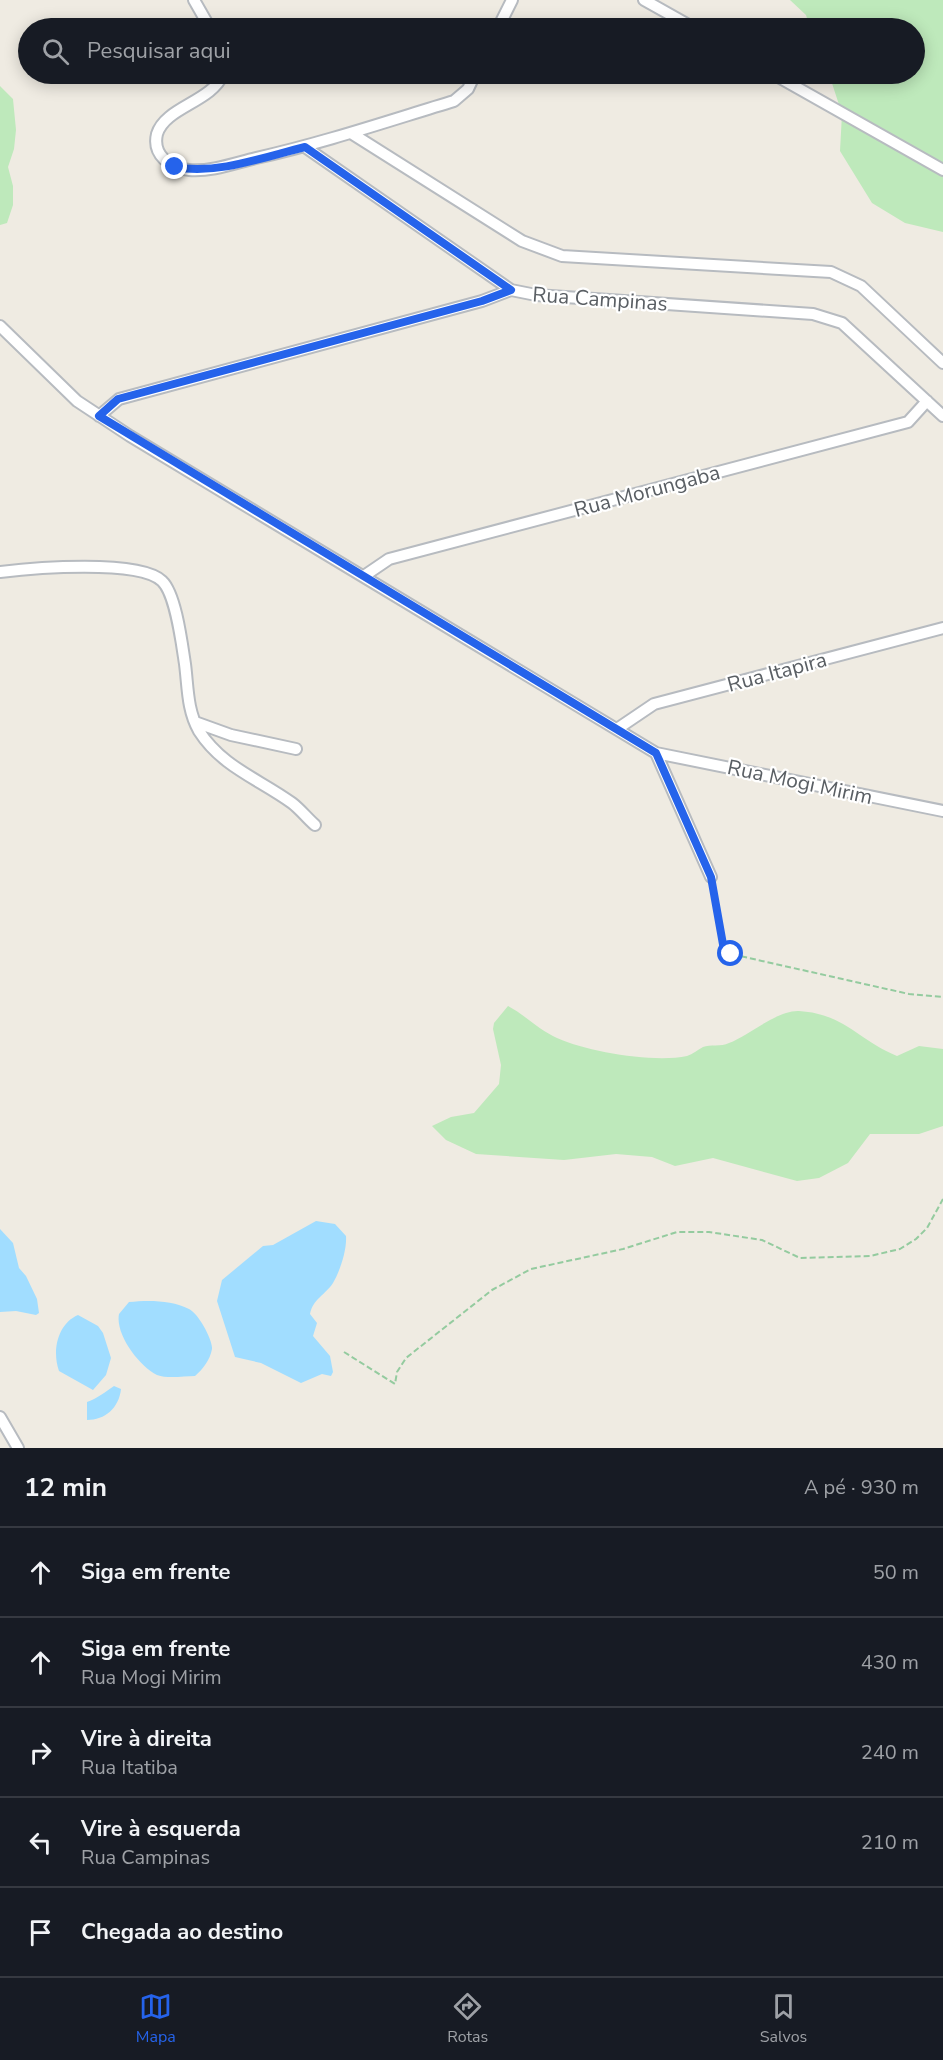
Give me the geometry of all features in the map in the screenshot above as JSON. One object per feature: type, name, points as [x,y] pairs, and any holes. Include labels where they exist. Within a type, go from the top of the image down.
[{"type":"street","points":[[194,0],[204,18]]},
{"type":"street","points":[[503,18],[512,0]]},
{"type":"street","points":[[644,0],[676,18]]},
{"type":"street","points":[[215,84],[209,92],[164,122],[157,134],[156,146],[162,158],[175,167],[190,170],[217,168],[305,147],[454,101],[471,84]]},
{"type":"street","points":[[791,84],[943,170]]},
{"type":"street","name":"Rua Campinas","points":[[351,132],[522,241],[562,256],[831,272],[861,286],[943,363]]},
{"type":"street","name":"Rua Campinas","points":[[305,147],[511,290],[536,296],[813,314],[842,323],[943,416]]},
{"type":"street","points":[[99,416],[118,399],[482,301],[511,290]]},
{"type":"street","name":"Rua Mogi Mirim","points":[[0,326],[77,401],[99,416],[656,753],[943,811]]},
{"type":"street","name":"Rua Morungaba","points":[[364,576],[389,559],[908,422],[927,401]]},
{"type":"street","points":[[0,572],[88,566],[130,570],[161,580],[168,589],[174,610],[190,710],[195,722],[219,756],[292,804],[315,825]]},
{"type":"street","name":"Rua Itapira","points":[[617,729],[654,704],[943,628]]},
{"type":"street","points":[[195,722],[231,735],[296,750]]},
{"type":"street","points":[[656,753],[711,877]]},
{"type":"street","points":[[0,1418],[18,1448]]},
{"type":"path","points":[[711,877],[724,950],[760,961],[909,994],[943,997]]},
{"type":"path","points":[[344,1352],[395,1384],[397,1372],[406,1358],[492,1290],[531,1269],[623,1249],[677,1232],[709,1232],[762,1240],[800,1258],[870,1256],[900,1249],[916,1239],[927,1227],[943,1199]]},
{"type":"green space","points":[[790,0],[943,0],[943,232],[905,223],[872,203],[840,151],[842,114],[832,84],[925,84],[925,18],[807,18]]},
{"type":"green space","points":[[0,86],[13,99],[16,130],[14,149],[8,167],[13,186],[13,205],[7,223],[0,225]]},
{"type":"green space","points":[[508,1006],[550,1035],[570,1043],[603,1052],[657,1058],[687,1056],[706,1046],[726,1044],[782,1014],[799,1011],[815,1013],[840,1022],[883,1050],[897,1056],[919,1046],[943,1049],[943,1126],[919,1134],[870,1134],[848,1163],[819,1178],[797,1181],[713,1158],[675,1166],[652,1157],[616,1154],[564,1160],[476,1154],[446,1140],[432,1126],[451,1117],[474,1113],[499,1084],[501,1065],[493,1029],[494,1023]]},
{"type":"water","points":[[316,1221],[335,1224],[346,1236],[346,1242],[336,1278],[314,1305],[310,1314],[317,1323],[313,1336],[330,1356],[333,1372],[331,1376],[322,1374],[301,1383],[261,1363],[235,1357],[217,1301],[222,1280],[263,1246],[273,1245]]},
{"type":"water","points":[[0,1229],[13,1243],[19,1268],[26,1276],[37,1299],[39,1313],[36,1315],[16,1311],[0,1312]]},
{"type":"water","points":[[129,1302],[168,1302],[193,1311],[212,1345],[210,1357],[195,1376],[157,1375],[136,1357],[125,1340],[119,1322],[119,1314]]},
{"type":"water","points":[[78,1315],[98,1326],[103,1333],[111,1358],[106,1375],[93,1390],[59,1371],[57,1364],[56,1347],[61,1332],[71,1319]]},
{"type":"water","points":[[114,1386],[121,1389],[114,1407],[100,1418],[87,1420],[87,1402]]},
{"type":"route","points":[[175,167],[190,170],[217,168],[305,147],[511,290],[482,301],[118,399],[99,416],[656,753],[711,877],[724,950],[731,954]]}]
